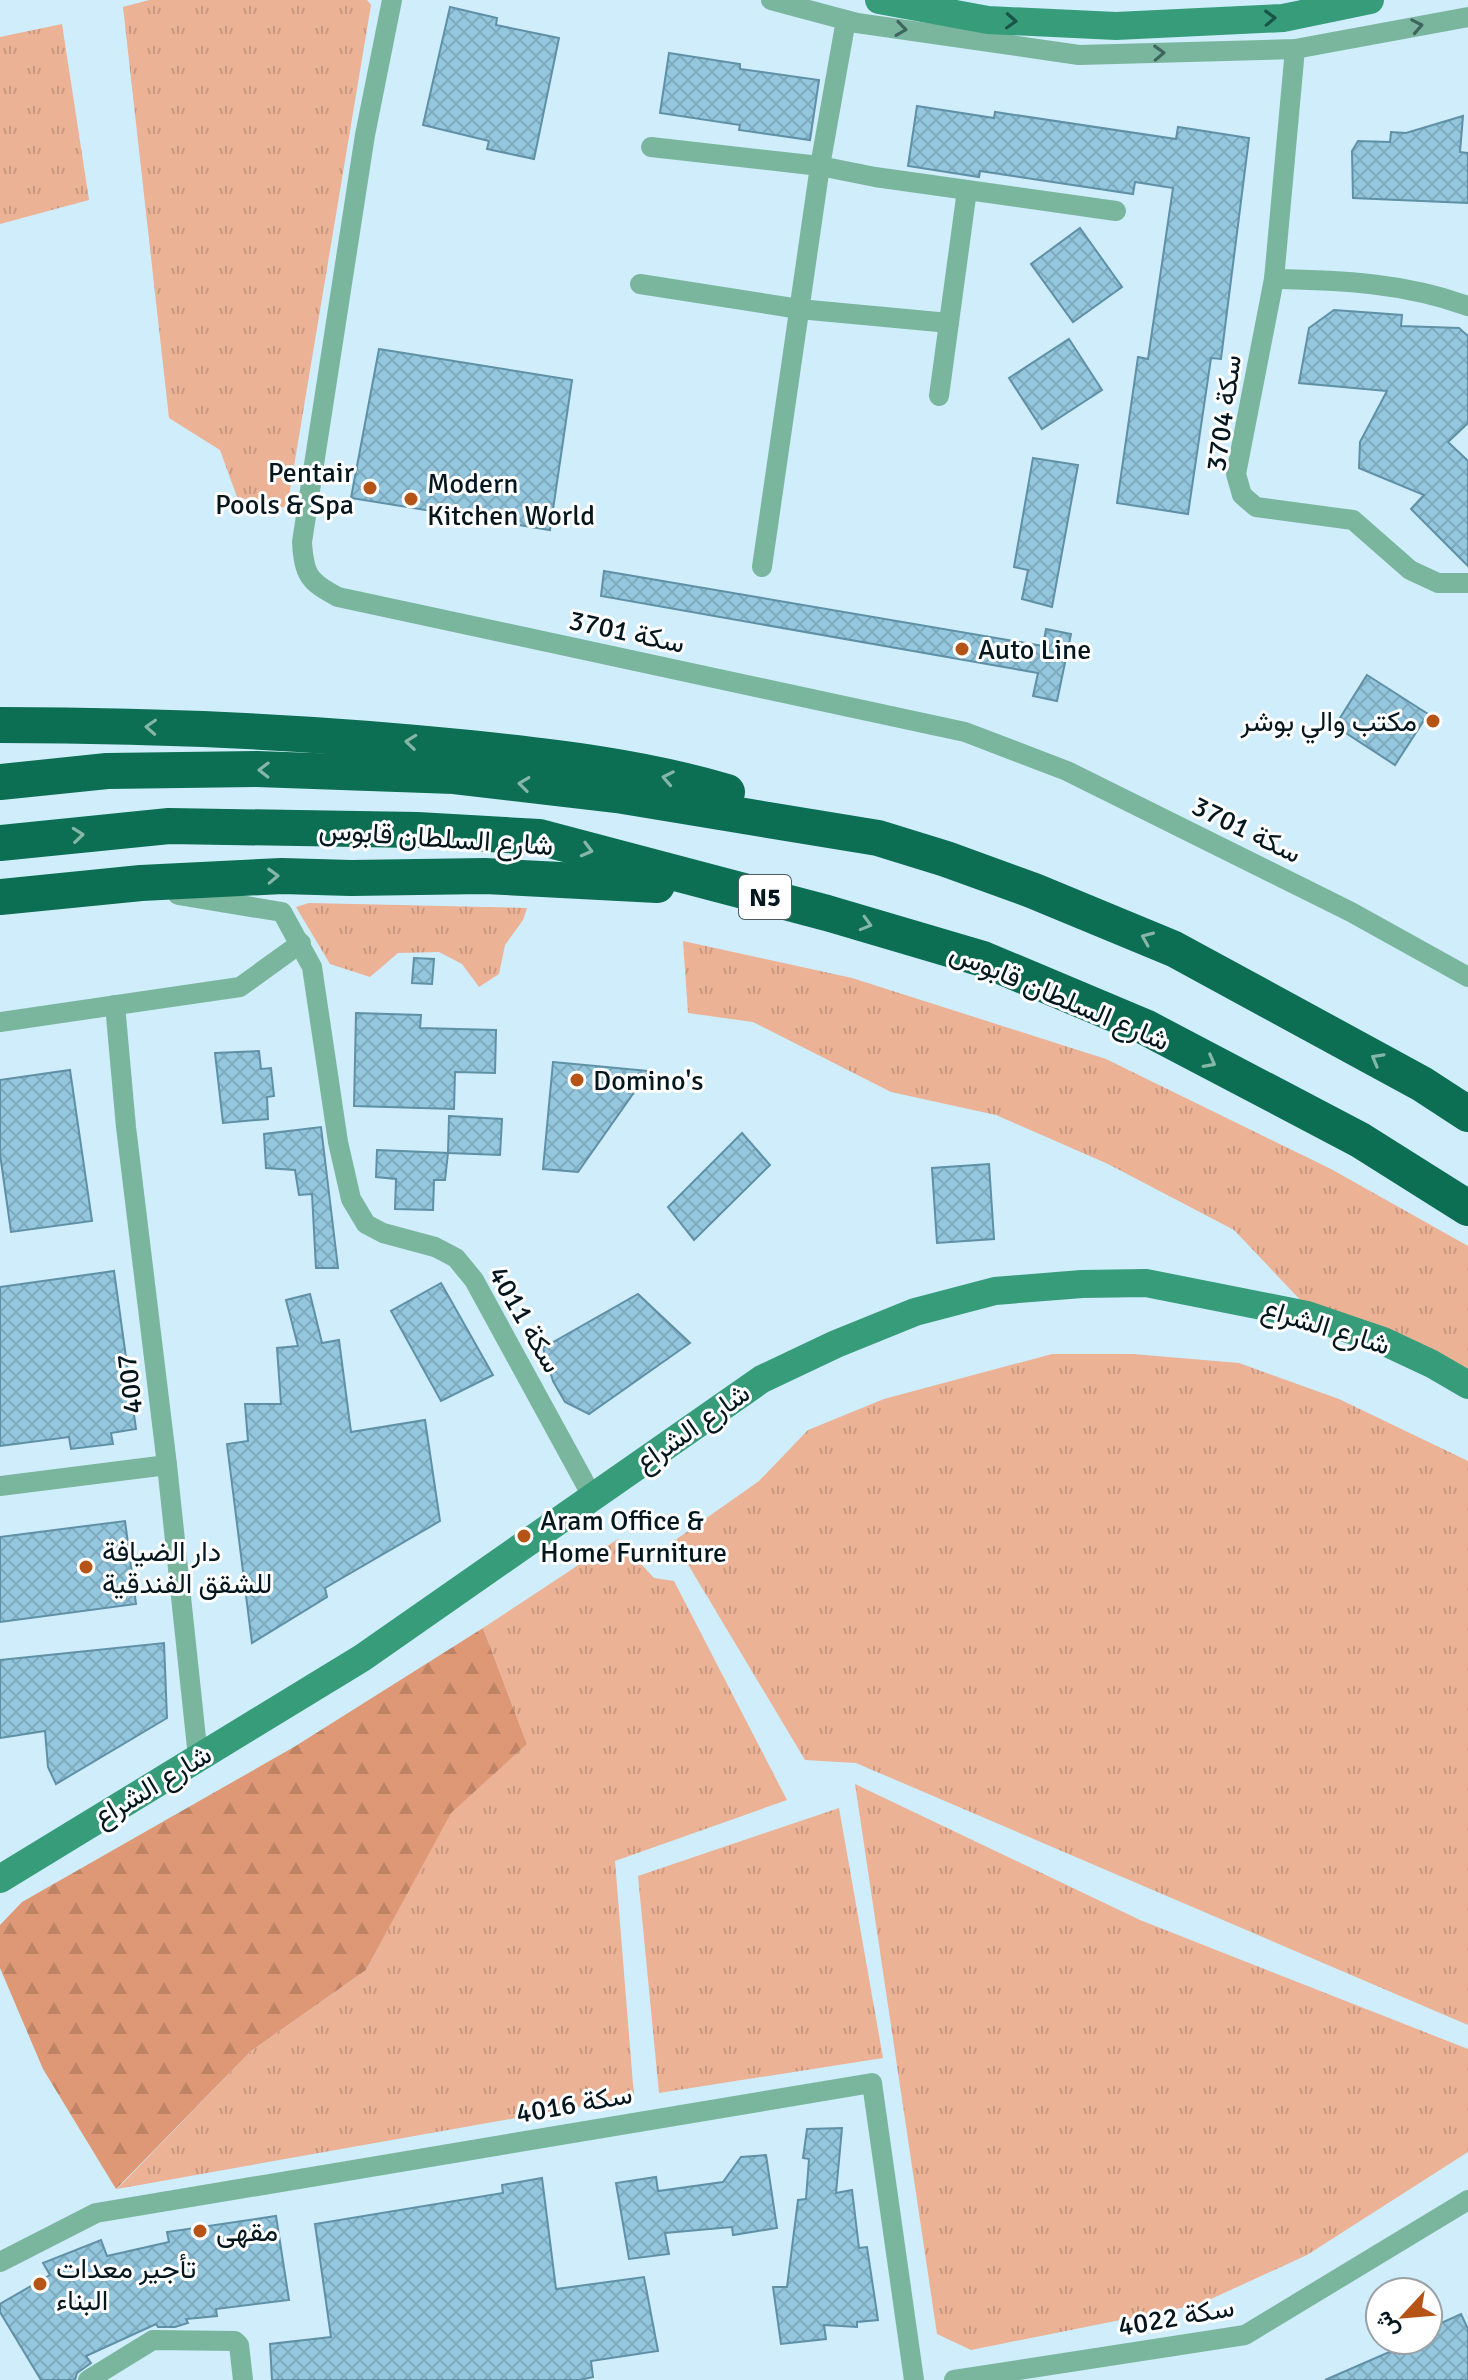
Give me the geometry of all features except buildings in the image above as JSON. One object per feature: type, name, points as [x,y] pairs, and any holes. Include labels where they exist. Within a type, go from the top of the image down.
[{"type":"highway","points":[[0,725],[124,726],[402,741],[581,760],[698,784],[878,838]]},
{"type":"highway","name":"شارع السلطان قابوس","points":[[0,782],[107,771],[257,769],[454,776],[617,795],[878,838],[1034,891],[1174,949],[1422,1084],[1468,1114]]},
{"type":"highway","name":"شارع السلطان قابوس","points":[[0,843],[169,826],[417,830],[539,837],[827,913],[983,959],[1145,1027],[1360,1140],[1468,1208]]},
{"type":"highway","points":[[0,897],[141,883],[282,876],[485,876],[654,884],[827,913]]},
{"type":"street","name":"سكة 3701","points":[[392,0],[360,165],[302,542],[303,568],[319,587],[338,597],[965,732],[1067,771],[1351,912],[1468,977]]},
{"type":"street","points":[[771,0],[846,20],[1079,55],[1295,49],[1468,17]]},
{"type":"street","points":[[879,0],[988,20],[1116,26],[1283,18],[1370,0]]},
{"type":"street","points":[[762,567],[820,166],[846,20]]},
{"type":"street","name":"سكة 3704","points":[[1295,49],[1274,279],[1236,474],[1242,495],[1256,507],[1353,520],[1410,570],[1438,583],[1468,583]]},
{"type":"street","points":[[651,147],[820,166],[875,177],[1116,211]]},
{"type":"street","points":[[939,396],[967,190]]},
{"type":"street","points":[[1274,279],[1342,280],[1393,286],[1435,294],[1468,306]]},
{"type":"street","points":[[640,284],[799,309],[949,323]]},
{"type":"street","name":"سكة 4011","points":[[141,883],[168,894],[282,912],[312,967],[338,1142],[351,1199],[366,1224],[383,1233],[435,1247],[456,1258],[474,1280],[592,1496]]},
{"type":"street","points":[[0,1022],[240,987],[301,943]]},
{"type":"street","name":"4007","points":[[115,1005],[126,1127],[198,1757]]},
{"type":"street","points":[[1422,1084],[1468,1095]]},
{"type":"street","name":"شارع الشراع","points":[[0,1879],[362,1658],[762,1379],[915,1312],[995,1291],[1146,1283],[1307,1315],[1368,1336],[1432,1364],[1468,1385]]},
{"type":"street","points":[[0,1486],[167,1465]]},
{"type":"street","name":"سكة 4016","points":[[0,2262],[96,2213],[872,2083],[914,2380]]},
{"type":"street","name":"سكة 4022","points":[[954,2380],[1245,2335],[1468,2200]]},
{"type":"street","points":[[88,2380],[153,2340],[235,2341],[239,2345],[243,2380]]},
{"type":"green space","points":[[149,0],[367,0],[371,5],[287,508],[237,497],[220,450],[169,418],[123,7]]},
{"type":"green space","points":[[62,24],[89,200],[0,224],[0,37]]},
{"type":"green space","points":[[309,903],[527,908],[523,920],[505,945],[499,974],[479,987],[462,964],[439,952],[398,953],[370,977],[330,964],[296,907]]},
{"type":"green space","points":[[683,941],[852,978],[1106,1059],[1331,1169],[1468,1246],[1468,1375],[1307,1307],[1234,1230],[1108,1164],[996,1115],[891,1092],[753,1022],[688,1013]]},
{"type":"green space","points":[[1052,1354],[1133,1354],[1239,1363],[1339,1399],[1468,1461],[1468,2025],[856,1763],[805,1760],[674,1541],[759,1481],[808,1430],[884,1399]]},
{"type":"green space","points":[[618,1539],[654,1578],[674,1581],[787,1800],[615,1861],[634,2097],[117,2189],[251,2051],[366,1970],[451,1812],[527,1744],[483,1628]]},
{"type":"green space","points":[[483,1628],[527,1744],[451,1813],[366,1970],[251,2051],[116,2189],[43,2069],[0,1968],[0,1925],[22,1902],[294,1747]]},
{"type":"green space","points":[[855,1784],[1140,1920],[1468,2049],[1468,2152],[1307,2255],[1200,2304],[971,2350],[937,2334]]},
{"type":"green space","points":[[839,1808],[883,2058],[659,2093],[638,1876]]},
{"type":"place","name":"Pentair Pools & Spa","points":[[370,488]]},
{"type":"place","name":"Modern Kitchen World","points":[[411,499]]},
{"type":"place","name":"Auto Line","points":[[962,649]]},
{"type":"place","name":"مكتب والي بوشر","points":[[1433,721]]},
{"type":"place","name":"Domino's","points":[[577,1080]]},
{"type":"place","name":"Aram Office & Home Furniture","points":[[524,1536]]},
{"type":"place","name":"دار الضيافة للشقق الفندقية","points":[[86,1567]]},
{"type":"place","name":"مقهى","points":[[200,2231]]},
{"type":"place","name":"تأجير معدات البناء","points":[[40,2284]]}]
